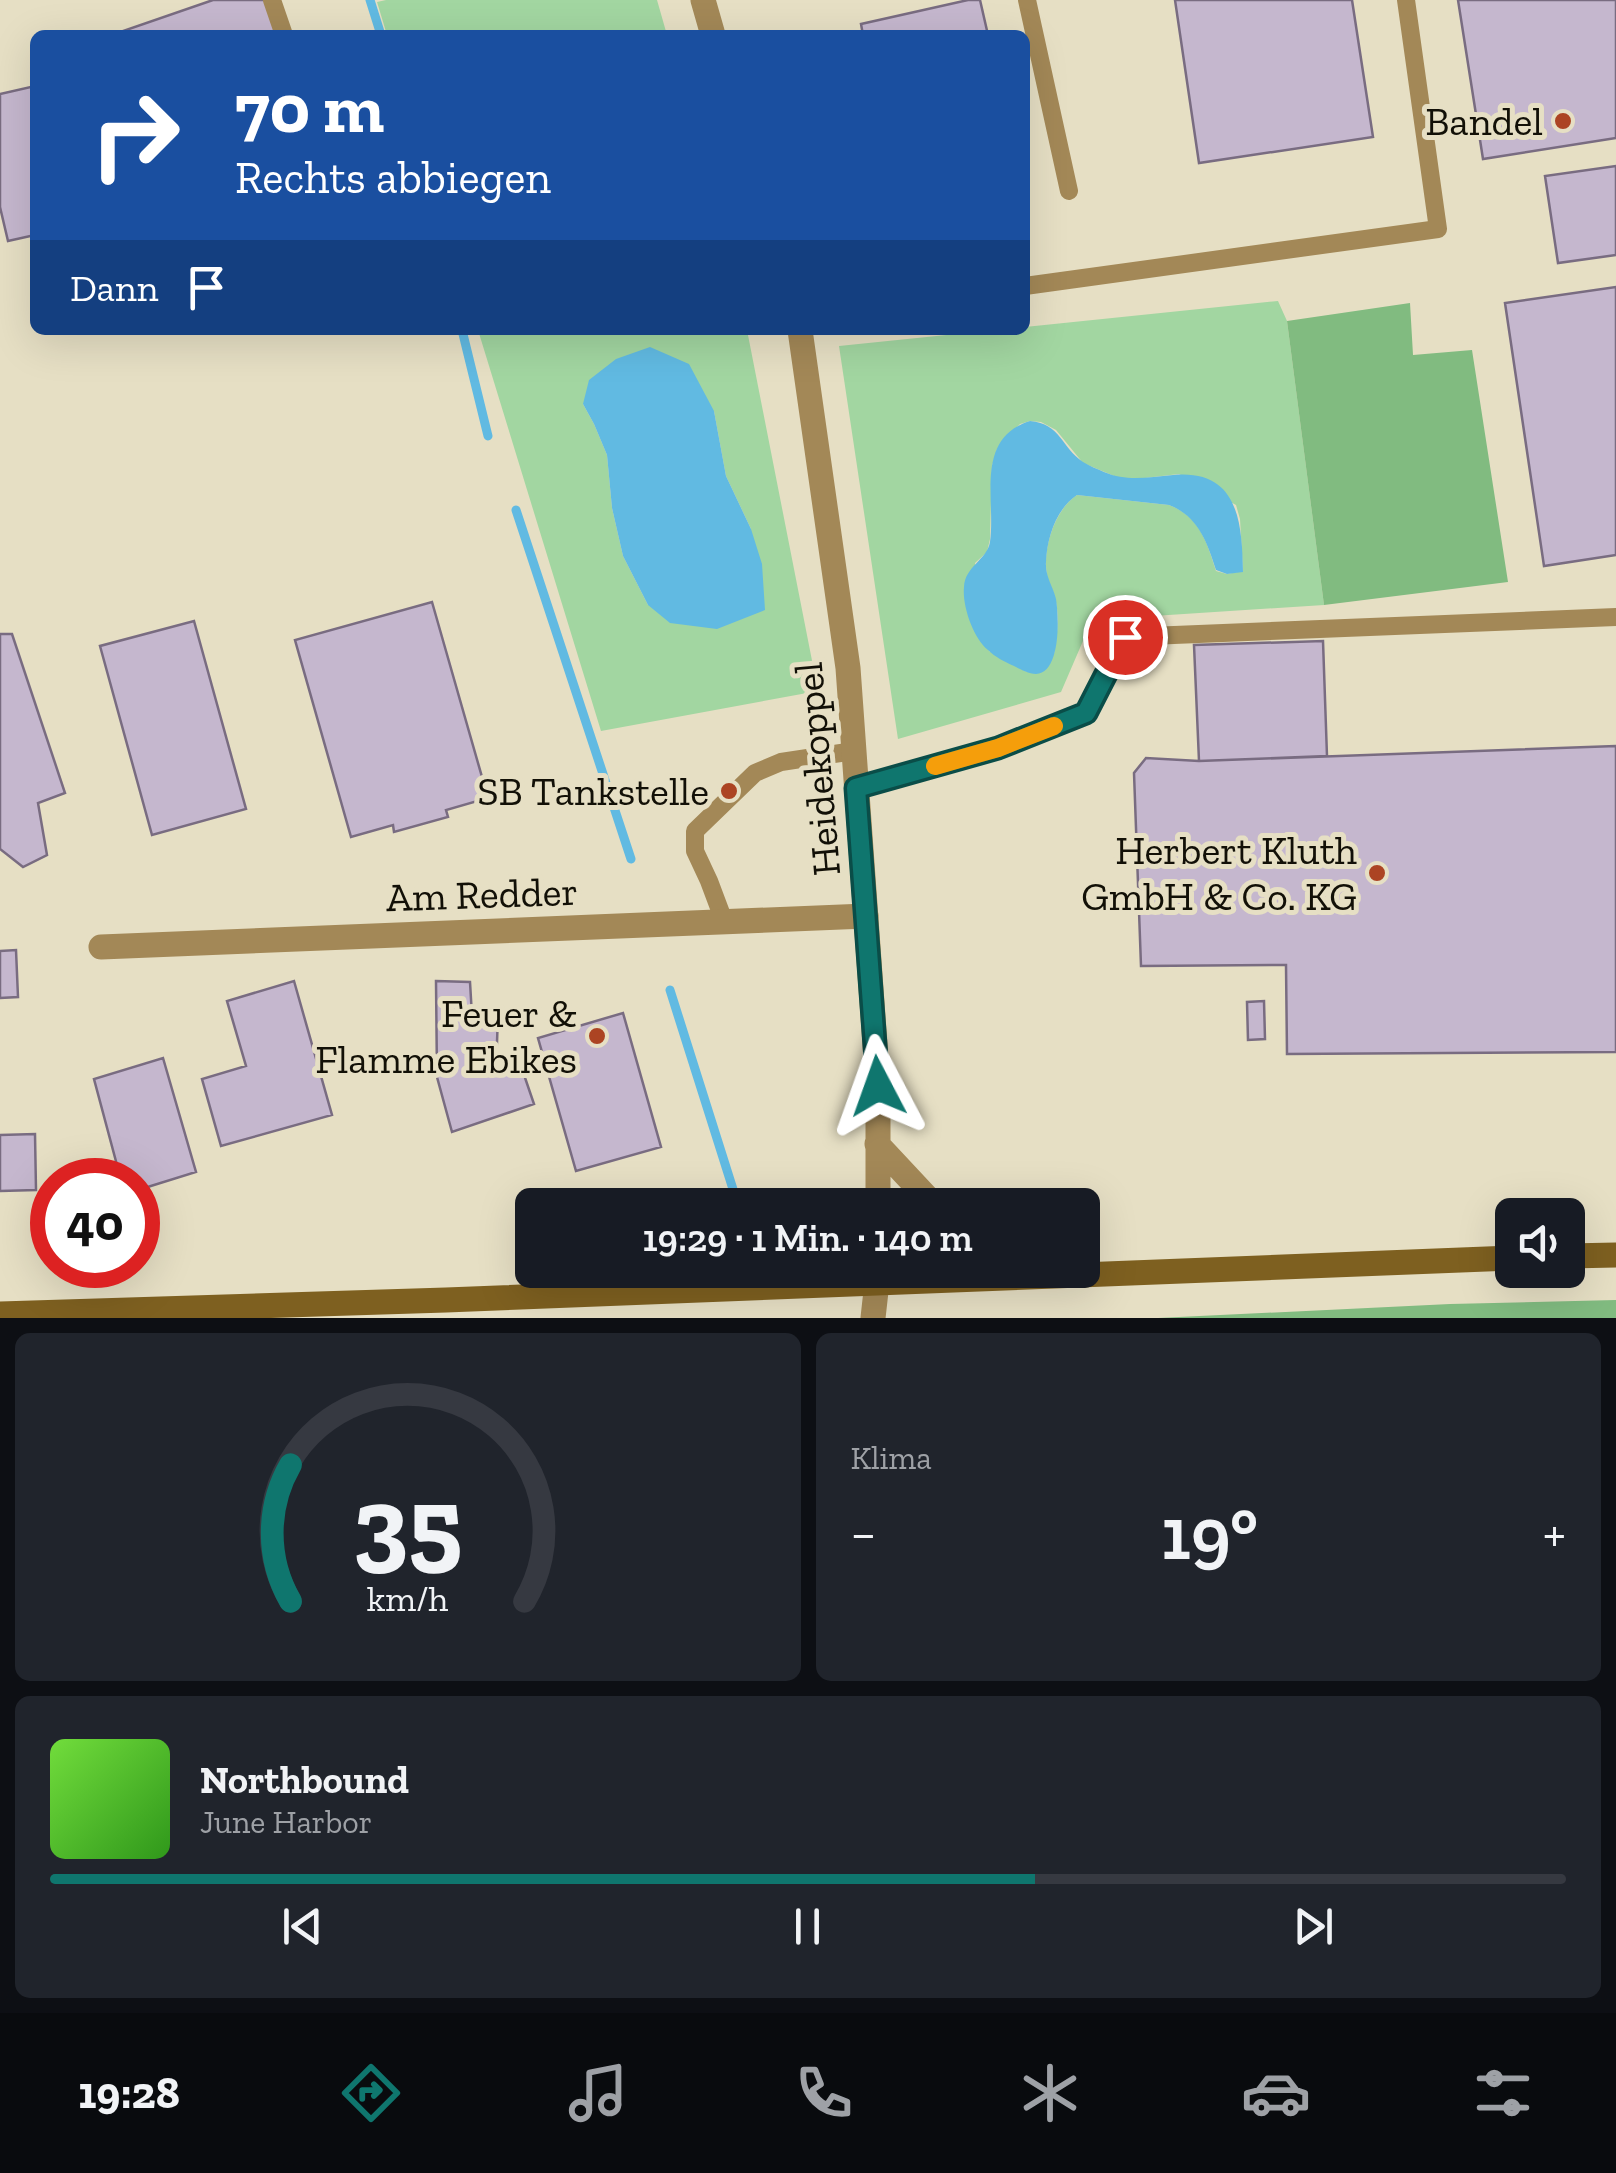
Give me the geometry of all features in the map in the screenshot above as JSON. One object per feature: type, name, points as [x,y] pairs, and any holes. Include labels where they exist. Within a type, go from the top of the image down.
[{"type":"main road","points":[[1585,1256],[1616,1255]]},
{"type":"main road","points":[[1100,1271],[1495,1259]]},
{"type":"main road","points":[[0,1314],[601,1288]]},
{"type":"street","points":[[703,0],[712,30]]},
{"type":"street","name":"Heidekoppel","points":[[801,335],[848,668],[878,1086],[878,1188]]},
{"type":"street","name":"Am Redder","points":[[101,947],[866,916]]},
{"type":"street","points":[[878,1144],[918,1188]]},
{"type":"street","points":[[874,1318],[877,1288]]},
{"type":"lane","points":[[272,0],[282,30]]},
{"type":"lane","points":[[1028,0],[1069,192]]},
{"type":"lane","points":[[1030,285],[1438,229],[1406,0]]},
{"type":"lane","points":[[856,788],[998,748],[1086,713],[1125,637],[1616,617]]},
{"type":"lane","points":[[724,922],[696,851],[695,831],[755,773],[780,762],[854,751]]},
{"type":"green space","points":[[657,0],[666,30],[385,30],[377,2]]},
{"type":"green space","points":[[1278,301],[1287,321],[1324,605],[1092,620],[1061,692],[898,739],[839,346],[946,335],[1030,335],[1030,326]],"holes":[[[1041,422],[1056,430],[1083,463],[1128,480],[1179,474],[1236,505],[1243,571],[1216,571],[1195,523],[1169,505],[1077,495],[1062,510],[1046,554],[1057,612],[1054,654],[1027,672],[989,651],[975,563],[987,552],[990,539],[992,466],[997,449],[1020,424]]]},
{"type":"green space","points":[[1410,303],[1413,355],[1472,350],[1508,582],[1324,605],[1287,321]]},
{"type":"green space","points":[[480,335],[748,335],[818,691],[601,731]],"holes":[[[583,404],[714,411],[726,476],[751,529],[648,605],[623,556],[612,508],[607,455]]]},
{"type":"green space","points":[[1616,1300],[1616,1318],[1158,1318],[1450,1304]]},
{"type":"water","points":[[650,347],[689,364],[714,411],[726,476],[751,529],[762,564],[765,610],[717,629],[670,623],[648,605],[623,556],[612,508],[607,455],[583,404],[589,380],[616,359]]},
{"type":"water","points":[[1030,421],[1055,431],[1083,462],[1113,475],[1195,475],[1212,481],[1224,490],[1238,518],[1243,572],[1227,574],[1216,570],[1194,523],[1169,505],[1077,495],[1058,516],[1047,553],[1047,572],[1058,618],[1050,664],[1033,674],[994,655],[973,630],[965,603],[965,580],[990,542],[994,456],[1012,430]]},
{"type":"building","points":[[213,0],[265,0],[275,30],[126,30]]},
{"type":"building","points":[[980,0],[987,30],[862,30],[861,24]]},
{"type":"building","points":[[1175,0],[1352,0],[1373,137],[1199,163]]},
{"type":"building","points":[[1458,0],[1616,0],[1616,138],[1483,159]]},
{"type":"building","points":[[30,87],[30,236],[8,241],[0,207],[0,94]]},
{"type":"building","points":[[1616,166],[1616,255],[1558,263],[1545,176]]},
{"type":"building","points":[[1616,287],[1616,555],[1544,566],[1505,303]]},
{"type":"building","points":[[432,602],[488,798],[446,810],[448,817],[394,832],[393,825],[351,837],[295,640]]},
{"type":"building","points":[[194,621],[246,809],[152,835],[100,646]]},
{"type":"building","points":[[0,634],[12,634],[65,793],[38,803],[47,855],[23,867],[0,849]]},
{"type":"building","points":[[1323,641],[1327,756],[1199,761],[1194,645]]},
{"type":"building","name":"Herbert Kluth GmbH & Co. KG","points":[[1616,746],[1616,1052],[1287,1054],[1286,965],[1141,966],[1134,773],[1146,758],[1199,761]]},
{"type":"building","points":[[16,950],[18,997],[0,998],[0,951]]},
{"type":"building","points":[[294,981],[332,1115],[221,1146],[202,1079],[246,1066],[227,1001]]},
{"type":"building","points":[[436,981],[470,982],[472,1016],[498,1014],[496,1071],[521,1066],[534,1104],[452,1132],[437,1077]]},
{"type":"building","points":[[1264,1001],[1265,1039],[1248,1040],[1247,1002]]},
{"type":"building","points":[[623,1013],[661,1147],[576,1171],[538,1038]]},
{"type":"building","points":[[163,1058],[196,1172],[160,1183],[160,1158],[115,1158],[94,1079]]},
{"type":"building","points":[[35,1134],[30,1190],[0,1191],[0,1135]]},
{"type":"waterway","points":[[370,0],[379,30]]},
{"type":"waterway","points":[[463,335],[488,436]]},
{"type":"waterway","points":[[516,510],[631,859]]},
{"type":"waterway","points":[[670,990],[733,1188]]},
{"type":"slow traffic","points":[[935,766],[998,748],[1054,726]]},
{"type":"place","name":"Bandel","points":[[1563,121]]},
{"type":"place","name":"SB Tankstelle","points":[[729,791]]},
{"type":"place","name":"Herbert Kluth GmbH & Co. KG","points":[[1377,873]]},
{"type":"place","name":"Feuer & Flamme Ebikes","points":[[597,1036]]},
{"type":"route","points":[[878,1086],[856,788],[998,748],[1086,713],[1125,637]]}]
